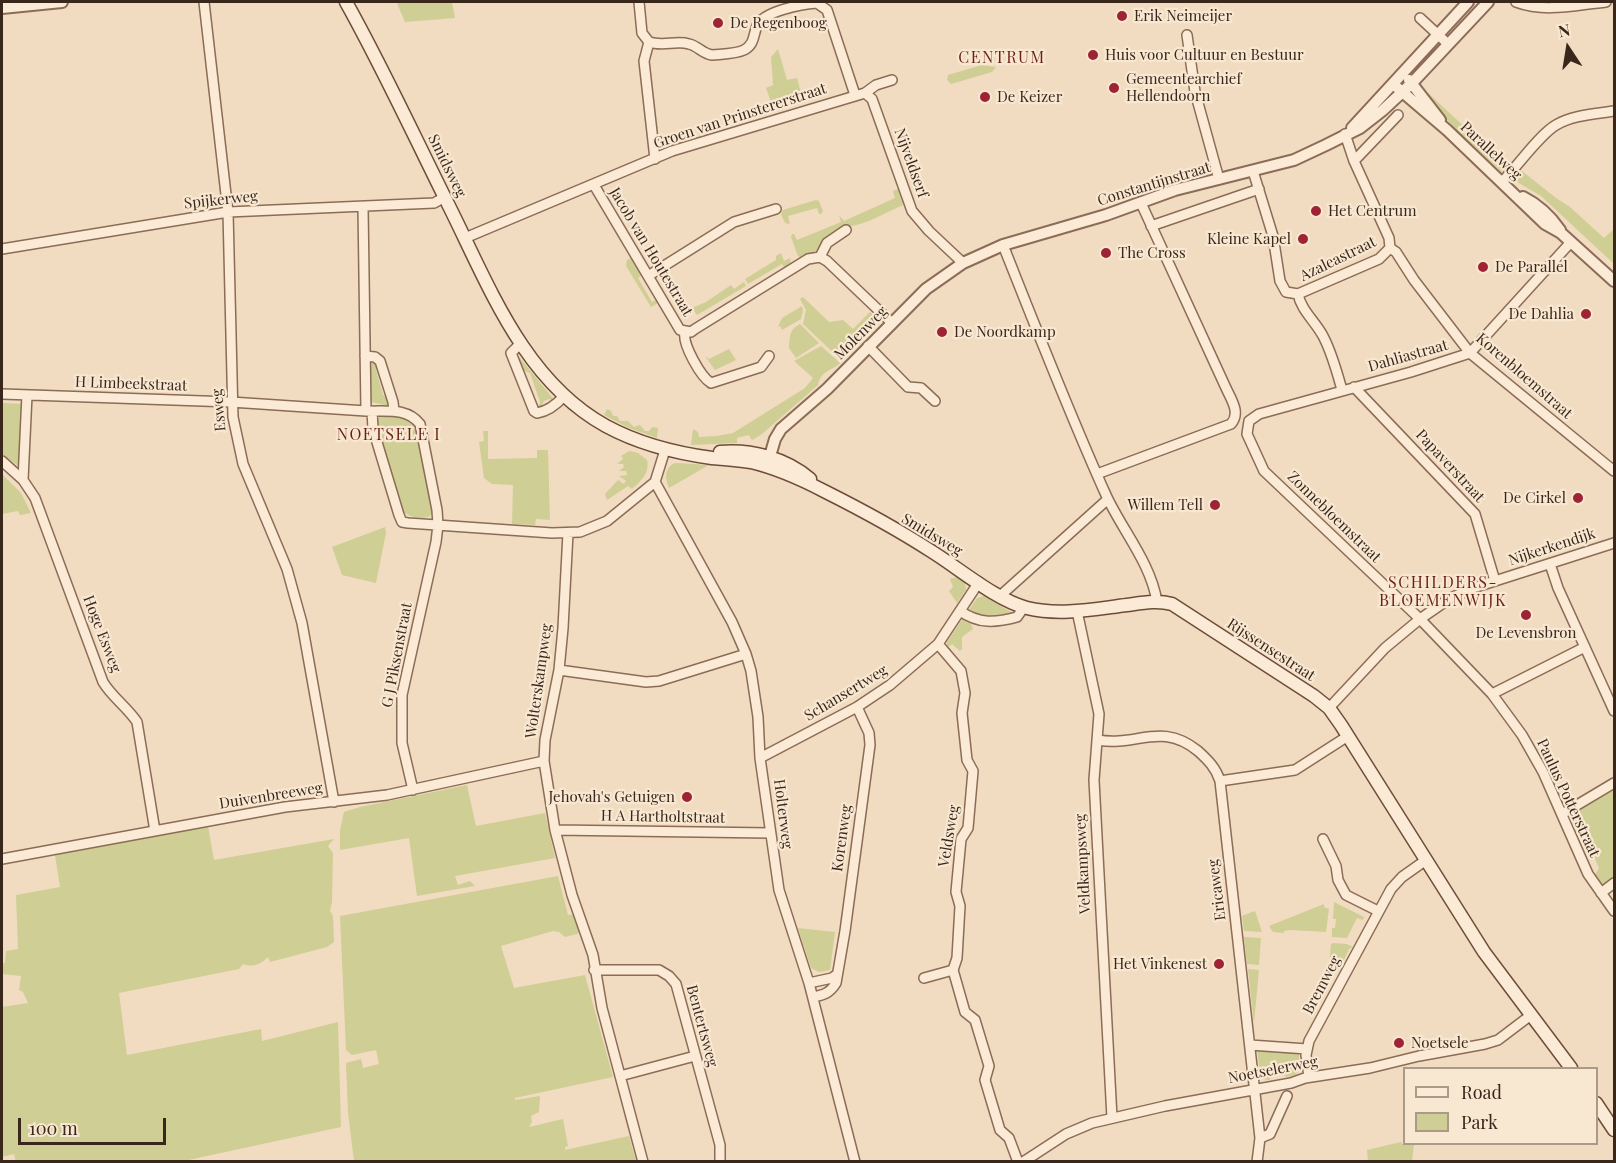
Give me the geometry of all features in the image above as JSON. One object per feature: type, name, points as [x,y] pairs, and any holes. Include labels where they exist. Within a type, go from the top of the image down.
[{"type":"main road","name":"Smidsweg","points":[[346,2],[392,87],[465,238],[520,344],[548,381],[564,396],[604,425],[632,439],[665,450],[689,454],[735,451],[797,469],[824,490],[929,550],[1000,596],[1024,607],[1050,612],[1157,602]]},
{"type":"main road","name":"Rijssensestraat","points":[[1157,602],[1172,604],[1329,708],[1484,952],[1570,1067]]},
{"type":"main road","points":[[1598,1106],[1614,1130]]},
{"type":"street","points":[[2,8],[62,2]]},
{"type":"street","name":"Esweg","points":[[204,2],[228,212],[231,402],[237,441],[243,464],[287,568],[302,623],[334,802]]},
{"type":"street","points":[[639,2],[642,33],[649,42],[667,45],[690,44],[712,55],[742,51],[754,40],[756,27],[763,18],[797,6],[817,2]]},
{"type":"street","name":"Nijveldserf","points":[[817,2],[827,10],[860,94],[872,99],[909,204],[929,231],[963,263]]},
{"type":"street","name":"Constantijnstraat","points":[[1345,134],[1468,2]]},
{"type":"street","name":"Constantijnstraat","points":[[1003,245],[1106,215],[1175,190],[1294,160],[1369,122],[1412,83],[1488,2]]},
{"type":"street","points":[[1516,2],[1546,9],[1606,2]]},
{"type":"street","points":[[1420,18],[1448,44]]},
{"type":"street","points":[[1187,35],[1195,92],[1219,179]]},
{"type":"street","points":[[649,42],[644,61],[654,159]]},
{"type":"street","name":"Parallelweg","points":[[1403,73],[1447,130]]},
{"type":"street","name":"Groen van Prinstererstraat","points":[[465,238],[672,151],[860,94],[876,85],[892,80]]},
{"type":"street","name":"Parallelweg","points":[[1393,84],[1447,130],[1545,224],[1561,233],[1614,281]]},
{"type":"street","points":[[1502,182],[1557,124],[1570,119],[1614,111]]},
{"type":"street","points":[[1354,161],[1398,116]]},
{"type":"street","name":"Korenbloemstraat","points":[[1345,134],[1354,161],[1389,238],[1390,248],[1396,252],[1414,280],[1470,353],[1614,471]]},
{"type":"street","points":[[1253,171],[1273,236],[1280,281],[1286,292],[1298,294],[1301,306],[1313,320],[1326,343],[1342,390]]},
{"type":"street","name":"Jacob van Houtestraat","points":[[594,185],[676,326],[685,332]]},
{"type":"street","points":[[1150,226],[1259,189]]},
{"type":"street","name":"Spijkerweg","points":[[2,249],[228,212],[363,207],[434,202],[445,197]]},
{"type":"street","points":[[1097,474],[1231,424],[1235,417],[1235,410],[1226,388],[1141,203]]},
{"type":"street","points":[[363,207],[365,356],[369,411],[402,522],[580,532],[607,521],[655,482],[665,450]]},
{"type":"street","points":[[648,276],[734,222],[776,209]]},
{"type":"street","points":[[846,231],[827,243],[820,257],[892,323]]},
{"type":"street","name":"Dahliastraat","points":[[1248,424],[1259,414],[1411,372],[1470,353],[1571,242]]},
{"type":"street","points":[[1003,245],[1097,474],[1108,499],[1151,577],[1157,602]]},
{"type":"street","name":"Molenweg","points":[[769,462],[775,440],[781,429],[827,389],[926,289],[963,263],[1003,245]]},
{"type":"street","name":"Azaleastraat","points":[[1298,294],[1379,259],[1390,248]]},
{"type":"street","name":"Jacob van Houtestraat","points":[[685,332],[695,329],[808,260],[820,257]]},
{"type":"street","name":"Jacob van Houtestraat","points":[[685,332],[686,345],[707,381],[711,383],[761,367],[769,356]]},
{"type":"street","points":[[520,344],[511,354],[534,411],[542,412],[555,406],[564,396]]},
{"type":"street","points":[[868,346],[908,387],[921,388],[935,401]]},
{"type":"street","points":[[365,356],[375,357],[380,361],[394,411]]},
{"type":"street","name":"Papaverstraat","points":[[1354,387],[1475,514],[1495,581]]},
{"type":"street","name":"H Limbeekstraat","points":[[2,394],[231,402],[369,411]]},
{"type":"street","points":[[23,480],[27,395]]},
{"type":"street","name":"G J Piksenstraat","points":[[369,411],[406,412],[414,416],[420,424],[437,510],[436,542],[402,695],[402,742],[413,790]]},
{"type":"street","name":"Zonnebloemstraat","points":[[1248,424],[1247,434],[1264,471],[1420,619]]},
{"type":"street","name":"Hoge Esweg","points":[[2,461],[23,480],[35,498],[103,682],[109,692],[137,722],[155,831]]},
{"type":"street","name":"Holterweg","points":[[655,482],[732,622],[746,654],[758,717],[760,758],[779,890],[813,997],[855,1161]]},
{"type":"street","points":[[1000,596],[1108,499]]},
{"type":"street","name":"Wolterskampweg","points":[[568,533],[559,670],[548,719],[544,761],[555,830],[572,895],[593,955],[594,970]]},
{"type":"street","name":"Nijkerkendijk","points":[[1329,708],[1378,655],[1438,606],[1463,592],[1614,543]]},
{"type":"street","points":[[1550,564],[1558,588],[1614,711]]},
{"type":"street","name":"Schansertweg","points":[[760,758],[857,707],[890,685],[938,644],[979,582]]},
{"type":"street","points":[[960,611],[976,621],[987,622],[1017,617],[1024,607]]},
{"type":"street","name":"Veldkampsweg","points":[[1077,610],[1098,705],[1098,740],[1094,780],[1112,1118]]},
{"type":"street","name":"Paulus Potterstraat","points":[[1420,619],[1492,694],[1522,735],[1543,772],[1583,864],[1614,911]]},
{"type":"street","name":"Veldsweg","points":[[938,644],[962,671],[965,693],[962,713],[967,760],[973,771],[968,828],[961,839],[956,894],[960,906],[957,958],[953,970],[965,1012],[975,1020],[988,1066],[985,1080],[1000,1130],[1009,1138],[1017,1161]]},
{"type":"street","points":[[1492,694],[1585,647]]},
{"type":"street","points":[[559,670],[646,682],[659,681],[746,654]]},
{"type":"street","name":"Korenweg","points":[[813,997],[832,990],[836,983],[845,931],[870,745],[865,721],[857,707]]},
{"type":"street","name":"Ericaweg","points":[[1098,740],[1113,741],[1165,736],[1177,738],[1186,742],[1217,771],[1255,1089],[1260,1138],[1257,1161]]},
{"type":"street","points":[[1220,781],[1288,772],[1313,760],[1348,736]]},
{"type":"street","name":"Duivenbreeweg","points":[[2,860],[285,807],[413,790],[544,761]]},
{"type":"street","points":[[1562,814],[1614,783]]},
{"type":"street","name":"H A Hartholtstraat","points":[[555,830],[770,833]]},
{"type":"street","points":[[1323,839],[1346,895],[1378,911]]},
{"type":"street","name":"Bremweg","points":[[1309,1077],[1307,1049],[1309,1041],[1378,911],[1398,880],[1425,860]]},
{"type":"street","points":[[1601,892],[1614,883]]},
{"type":"street","points":[[594,970],[643,1161]]},
{"type":"street","name":"Bentertsweg","points":[[594,970],[659,970],[676,984],[720,1145],[722,1154],[720,1161]]},
{"type":"street","points":[[924,978],[953,970]]},
{"type":"street","points":[[809,983],[836,975]]},
{"type":"street","name":"Noetselerweg","points":[[1023,1161],[1073,1131],[1092,1123],[1309,1077],[1370,1068],[1485,1044],[1498,1040],[1531,1015]]},
{"type":"street","points":[[1250,1045],[1307,1049]]},
{"type":"street","points":[[620,1076],[695,1056]]},
{"type":"street","points":[[1260,1138],[1270,1134],[1287,1096]]},
{"type":"green space","points":[[452,2],[455,18],[405,22],[397,3]]},
{"type":"green space","points":[[778,49],[787,80],[797,78],[802,97],[772,105],[766,88],[773,85],[771,57]]},
{"type":"green space","points":[[982,65],[996,67],[992,72],[951,84],[947,80],[948,75]]},
{"type":"green space","points":[[1428,93],[1508,167],[1503,173],[1455,129],[1426,95]]},
{"type":"green space","points":[[1522,171],[1570,207],[1604,238],[1614,229],[1614,264],[1541,196],[1514,179]]},
{"type":"green space","points":[[898,189],[903,205],[865,222],[836,230],[809,257],[798,256],[792,234],[797,240],[841,222],[839,215],[844,221],[895,198],[893,191]]},
{"type":"green space","points":[[819,201],[823,211],[821,214],[817,208],[788,216],[790,224],[785,223],[781,214],[783,210]]},
{"type":"green space","points":[[781,253],[784,261],[790,258],[791,266],[786,270],[782,264],[748,284],[745,279],[776,260],[776,256]]},
{"type":"green space","points":[[631,258],[644,274],[638,278],[652,302],[659,298],[658,303],[651,307],[626,266],[627,260]]},
{"type":"green space","points":[[744,282],[746,286],[697,315],[692,308],[706,302],[731,285],[734,289]]},
{"type":"green space","points":[[803,297],[829,322],[843,320],[853,329],[870,312],[876,318],[877,325],[841,360],[803,324],[806,310],[800,299]]},
{"type":"green space","points":[[802,306],[801,319],[782,330],[780,326],[778,327],[782,318]]},
{"type":"green space","points":[[800,324],[819,343],[796,358],[789,348],[792,331]]},
{"type":"green space","points":[[821,346],[840,363],[824,374],[818,385],[762,434],[752,440],[749,435],[737,438],[737,443],[691,445],[693,429],[698,432],[699,437],[733,433],[805,388],[813,378],[794,361]]},
{"type":"green space","points":[[729,349],[736,360],[715,370],[705,356],[709,359]]},
{"type":"green space","points":[[516,353],[555,401],[551,404],[552,400],[549,399],[544,401],[541,408],[537,408],[536,404],[539,406],[540,402],[530,373],[520,369]]},
{"type":"green space","points":[[368,363],[376,364],[383,395],[390,406],[371,402]]},
{"type":"green space","points":[[2,403],[25,404],[21,468],[2,454]]},
{"type":"green space","points":[[607,409],[620,421],[628,421],[634,427],[640,425],[645,431],[649,431],[652,427],[658,428],[657,438],[629,428],[604,415]]},
{"type":"green space","points":[[381,415],[405,416],[418,427],[433,509],[430,516],[416,517],[402,512],[377,420]]},
{"type":"green space","points":[[483,431],[488,431],[488,459],[537,458],[537,450],[548,450],[550,520],[536,519],[535,525],[512,524],[513,485],[492,484],[484,478],[479,442],[484,441]]},
{"type":"green space","points":[[629,451],[638,453],[647,460],[646,473],[632,489],[628,486],[607,500],[605,494],[618,480],[624,484],[626,481],[619,476],[627,475],[626,471],[619,471],[624,467],[623,464],[617,464],[623,459],[621,456]]},
{"type":"green space","points":[[675,463],[709,465],[669,488],[666,474],[671,465]]},
{"type":"green space","points":[[2,474],[21,493],[31,513],[20,515],[18,511],[2,514]]},
{"type":"green space","points":[[385,527],[386,533],[376,583],[342,575],[332,547]]},
{"type":"green space","points":[[957,577],[965,583],[966,590],[957,603],[949,591],[953,587],[950,579]]},
{"type":"green space","points":[[984,596],[1013,613],[986,616],[967,613],[977,598]]},
{"type":"green space","points":[[964,617],[969,620],[973,629],[962,637],[960,651],[952,644],[947,648],[947,642]]},
{"type":"green space","points":[[467,785],[476,826],[545,813],[555,858],[455,876],[458,885],[470,881],[475,886],[417,896],[409,838],[340,850],[340,830],[344,812]]},
{"type":"green space","points":[[1614,788],[1614,877],[1606,885],[1599,884],[1594,877],[1599,868],[1580,825],[1571,824],[1569,818],[1572,812]]},
{"type":"green space","points":[[208,826],[214,860],[334,839],[328,846],[333,853],[330,911],[333,916],[334,942],[327,947],[270,962],[268,957],[257,965],[243,964],[239,969],[119,993],[127,1055],[261,1029],[262,1041],[338,1022],[341,1127],[184,1161],[16,1162],[14,1154],[2,1157],[2,1007],[28,1003],[23,992],[19,990],[21,976],[2,974],[2,963],[5,963],[6,951],[18,949],[16,895],[60,887],[55,855]]},
{"type":"green space","points":[[558,876],[568,915],[575,914],[581,931],[565,937],[553,931],[501,946],[514,988],[585,975],[613,1077],[515,1098],[515,1100],[540,1096],[539,1112],[531,1116],[532,1122],[529,1127],[563,1119],[568,1146],[565,1150],[629,1136],[636,1161],[354,1161],[348,1113],[346,1063],[361,1059],[363,1068],[379,1064],[376,1050],[352,1055],[346,1050],[340,916]]},
{"type":"green space","points":[[1334,902],[1364,917],[1363,920],[1357,918],[1347,938],[1332,937],[1332,928],[1335,928],[1336,919],[1333,919]]},
{"type":"green space","points":[[1324,904],[1324,907],[1329,909],[1326,932],[1290,930],[1284,933],[1273,932],[1269,926]]},
{"type":"green space","points":[[1255,911],[1262,932],[1244,931],[1242,916]]},
{"type":"green space","points":[[798,928],[835,932],[830,970],[819,972],[811,968]]},
{"type":"green space","points":[[1244,937],[1261,938],[1259,965],[1247,964]]},
{"type":"green space","points":[[1333,943],[1353,947],[1349,949],[1340,968],[1329,966]]},
{"type":"green space","points":[[1248,969],[1259,970],[1254,1023]]},
{"type":"green space","points":[[1257,1049],[1299,1052],[1299,1071],[1287,1077],[1280,1073],[1274,1074],[1269,1080],[1263,1079],[1260,1074]]},
{"type":"green space","points":[[1401,1142],[1403,1145],[1414,1145],[1412,1161],[1368,1161],[1367,1150]]},
{"type":"place","name":"Erik Neimeijer","points":[[1122,16]]},
{"type":"place","name":"De Regenboog","points":[[718,23]]},
{"type":"place","name":"Huis voor Cultuur en Bestuur","points":[[1093,55]]},
{"type":"place","name":"Gemeentearchief Hellendoorn","points":[[1114,88]]},
{"type":"place","name":"De Keizer","points":[[985,97]]},
{"type":"place","name":"Het Centrum","points":[[1316,211]]},
{"type":"place","name":"Kleine Kapel","points":[[1303,239]]},
{"type":"place","name":"The Cross","points":[[1106,253]]},
{"type":"place","name":"De Parallel","points":[[1483,267]]},
{"type":"place","name":"De Dahlia","points":[[1586,314]]},
{"type":"place","name":"De Noordkamp","points":[[942,332]]},
{"type":"place","name":"De Cirkel","points":[[1578,498]]},
{"type":"place","name":"Willem Tell","points":[[1215,505]]},
{"type":"place","name":"De Levensbron","points":[[1526,615]]},
{"type":"place","name":"Jehovah's Getuigen","points":[[687,797]]},
{"type":"place","name":"Het Vinkenest","points":[[1219,964]]},
{"type":"place","name":"Noetsele","points":[[1399,1043]]},
{"type":"district","name":"CENTRUM","points":[[1002,58]]},
{"type":"district","name":"NOETSELE I","points":[[389,435]]},
{"type":"district","name":"SCHILDERS- BLOEMENWIJK","points":[[1443,592]]}]
